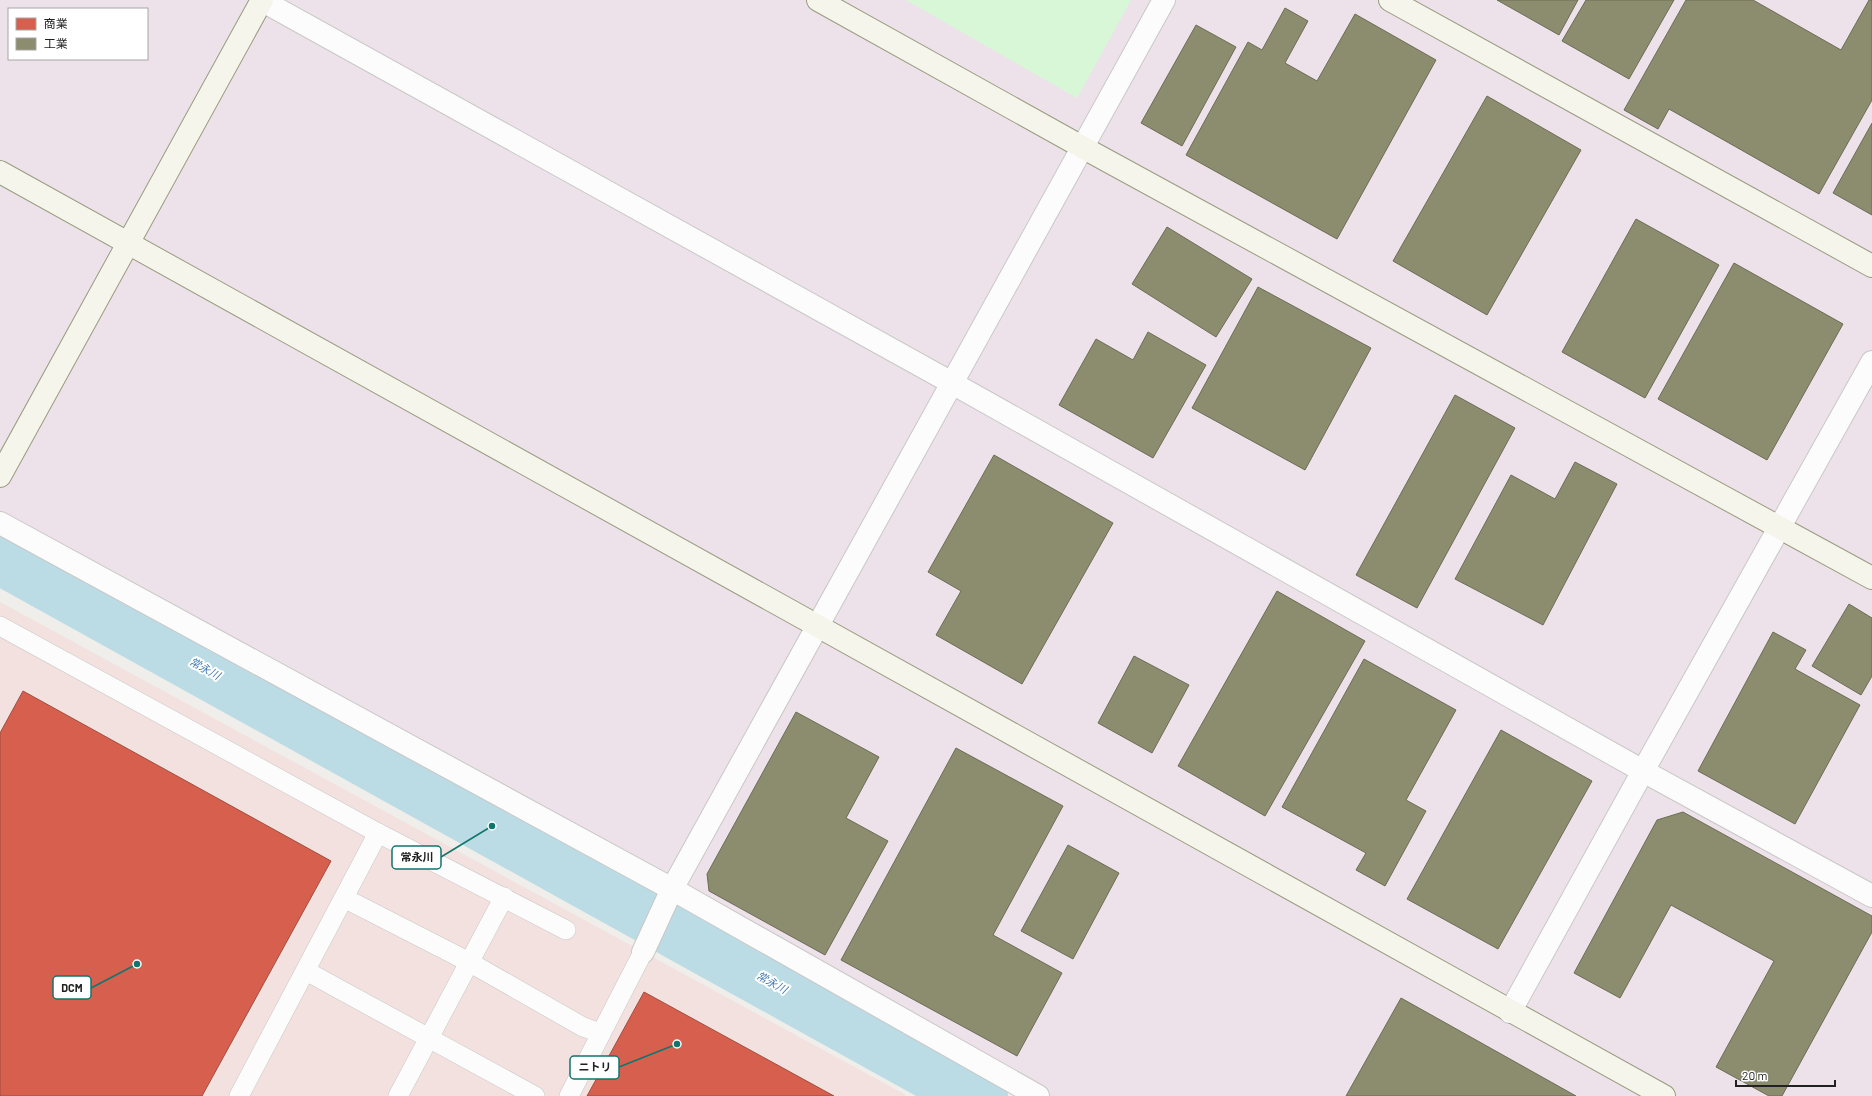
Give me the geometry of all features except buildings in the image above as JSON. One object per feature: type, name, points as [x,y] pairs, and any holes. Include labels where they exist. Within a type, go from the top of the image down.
[{"type":"street","points":[[0,476],[262,0],[952,383],[1643,771],[1872,896]]},
{"type":"street","points":[[818,0],[1082,147],[1872,578]]},
{"type":"street","points":[[643,952],[672,889],[1164,0]]},
{"type":"street","points":[[1390,0],[1872,266]]},
{"type":"street","points":[[0,172],[1510,1012],[1664,1096]]},
{"type":"street","points":[[1510,1012],[1872,362]]},
{"type":"street","points":[[0,523],[672,889],[1038,1096]]},
{"type":"lane","points":[[0,626],[378,833],[566,930]]},
{"type":"lane","points":[[239,1096],[378,833]]},
{"type":"lane","points":[[398,1096],[504,897]]},
{"type":"lane","points":[[344,898],[469,962],[583,1027],[601,1034]]},
{"type":"lane","points":[[568,1096],[643,952]]},
{"type":"lane","points":[[306,971],[535,1096]]},
{"type":"shaded area","points":[[0,0],[1872,0],[1872,1096],[1045,1096],[0,515]]},
{"type":"shaded area","points":[[0,602],[906,1095],[0,1096]]},
{"type":"green space","points":[[906,0],[1131,0],[1077,98]]},
{"type":"waterway","name":"常永川","points":[[0,554],[978,1096]]},
{"type":"place","name":"常永川","points":[[492,826]]},
{"type":"place","name":"DCM","points":[[137,964]]},
{"type":"place","name":"ニトリ","points":[[677,1044]]}]
